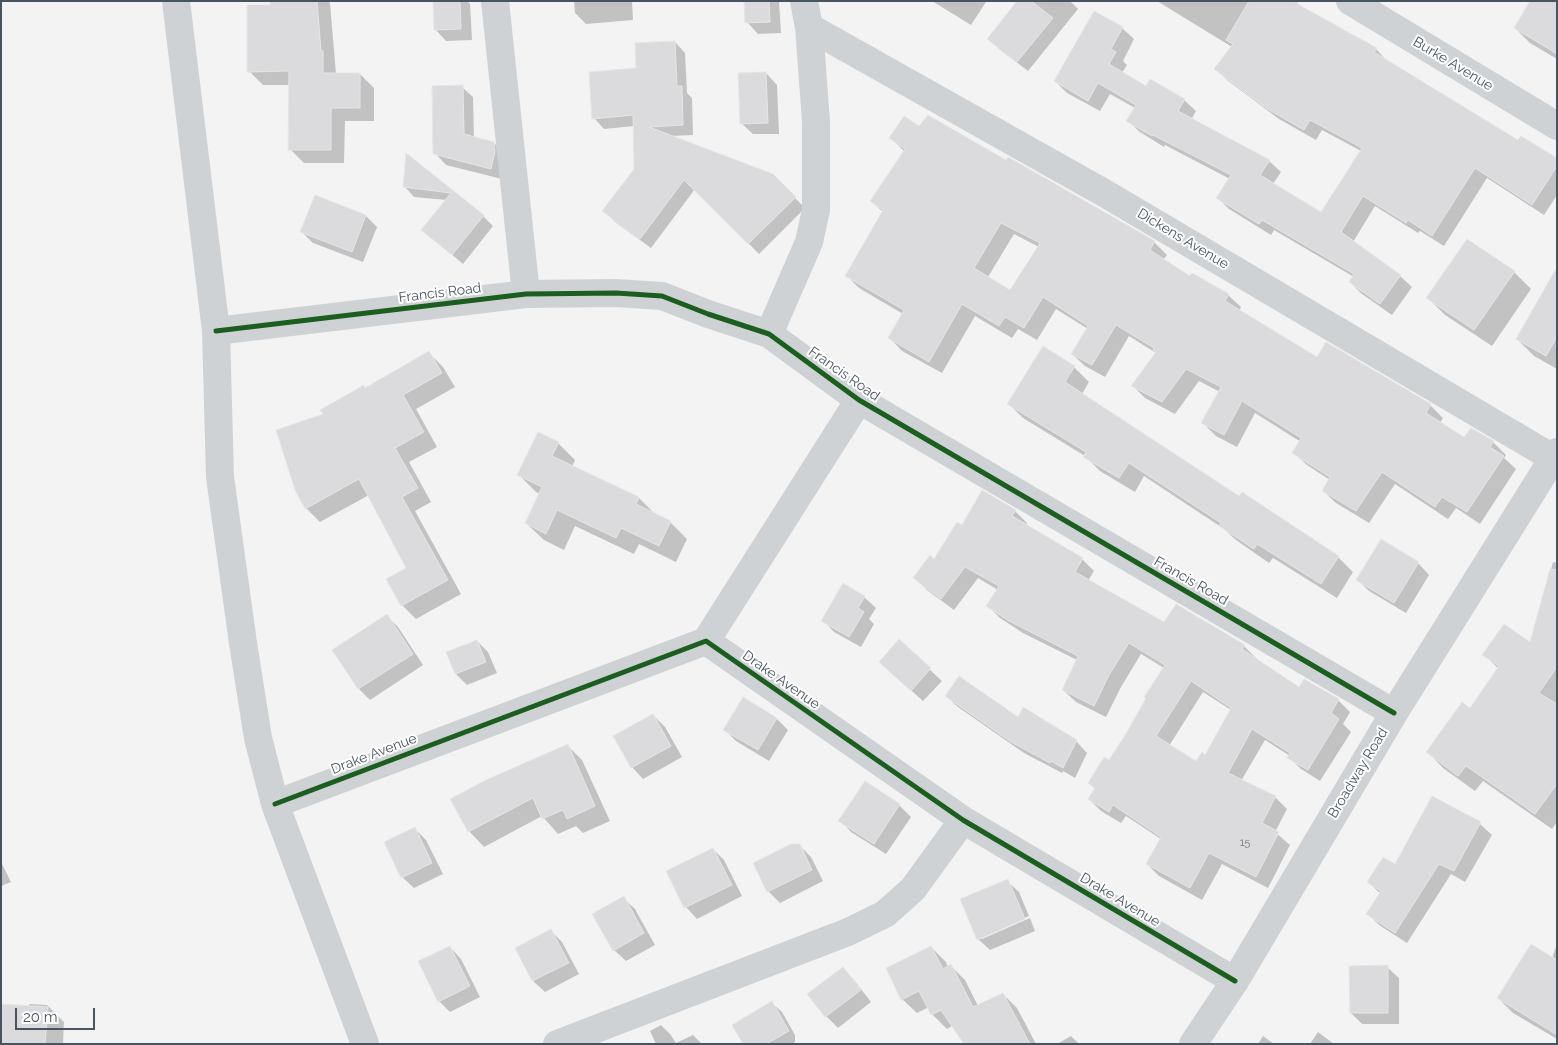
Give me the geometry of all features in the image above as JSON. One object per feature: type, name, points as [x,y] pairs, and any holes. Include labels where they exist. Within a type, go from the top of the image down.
[{"type":"street","points":[[176,1],[216,331],[220,477],[257,728],[275,804],[365,1044]]},
{"type":"street","points":[[495,1],[526,294]]},
{"type":"street","name":"Burke Avenue","points":[[1350,1],[1557,126]]},
{"type":"street","points":[[769,334],[809,242],[816,210],[816,122],[806,14]]},
{"type":"street","name":"Dickens Avenue","points":[[806,14],[1106,194],[1555,455]]},
{"type":"street","name":"Francis Road","points":[[216,331],[526,294],[616,292],[662,296],[708,314],[769,334],[859,400],[1394,713]]},
{"type":"street","points":[[706,641],[859,400]]},
{"type":"street","name":"Broadway Road","points":[[1193,1044],[1234,981],[1394,713],[1555,455]]},
{"type":"street","name":"Drake Avenue","points":[[275,804],[706,641],[963,820],[1234,981]]},
{"type":"street","points":[[556,1044],[848,932],[885,914],[913,889],[963,820]]},
{"type":"building","points":[[270,1],[317,1],[321,51],[323,51],[323,73],[360,73],[360,108],[331,108],[331,150],[288,150],[289,71],[247,72],[247,5],[270,5]]},
{"type":"building","points":[[433,1],[460,1],[461,29],[434,30]]},
{"type":"building","points":[[744,1],[769,1],[770,22],[745,23]]},
{"type":"building","points":[[1017,1],[1031,1],[1053,18],[1017,62],[987,39]]},
{"type":"building","points":[[1249,1],[1292,1],[1377,48],[1374,52],[1518,140],[1521,136],[1557,158],[1557,166],[1532,205],[1475,168],[1432,236],[1408,220],[1406,223],[1363,196],[1341,232],[1401,275],[1380,304],[1349,282],[1354,274],[1262,220],[1259,224],[1216,198],[1231,175],[1126,121],[1136,105],[1098,83],[1088,101],[1054,81],[1094,11],[1123,27],[1111,49],[1116,52],[1109,64],[1146,86],[1150,79],[1185,99],[1178,111],[1270,160],[1260,175],[1321,212],[1362,148],[1310,120],[1304,130],[1266,108],[1214,69],[1233,44],[1226,40]]},
{"type":"building","points":[[1530,1],[1557,1],[1557,54],[1514,28]]},
{"type":"building","points":[[675,41],[677,86],[682,86],[683,125],[649,127],[773,174],[796,197],[748,244],[684,180],[640,239],[602,211],[634,169],[633,115],[592,119],[589,72],[636,68],[635,43]]},
{"type":"building","points":[[766,72],[768,123],[740,124],[738,73]]},
{"type":"building","points":[[463,85],[464,134],[494,142],[495,152],[491,169],[433,154],[432,86]]},
{"type":"building","points":[[928,115],[1006,160],[1008,157],[1155,241],[1150,250],[1190,276],[1192,273],[1229,294],[1225,301],[1317,357],[1326,342],[1431,404],[1426,413],[1464,437],[1471,428],[1494,441],[1490,447],[1504,456],[1467,512],[1442,497],[1435,507],[1382,472],[1356,511],[1322,491],[1330,477],[1292,453],[1301,438],[1242,401],[1224,435],[1201,423],[1221,387],[1186,369],[1162,402],[1131,386],[1156,352],[1153,350],[1154,348],[1116,325],[1092,365],[1071,354],[1088,326],[1043,297],[1024,328],[1005,317],[999,326],[962,304],[929,362],[888,338],[904,310],[845,276],[883,210],[870,201],[905,149],[889,138],[904,116],[919,126]],"holes":[[[1001,223],[1040,243],[1010,290],[974,268]]]},
{"type":"building","points":[[406,153],[484,215],[452,255],[421,230],[451,193],[403,187]]},
{"type":"building","points":[[315,195],[366,215],[352,252],[300,232]]},
{"type":"building","points":[[1467,239],[1515,271],[1474,330],[1426,298]]},
{"type":"building","points":[[1557,267],[1557,337],[1546,356],[1516,339]]},
{"type":"building","points":[[1043,346],[1075,366],[1065,382],[1239,496],[1242,492],[1339,556],[1321,584],[1257,544],[1254,549],[1219,526],[1221,523],[1129,463],[1119,478],[1083,457],[1086,452],[1007,404]]},
{"type":"building","points":[[429,351],[442,373],[403,395],[424,432],[395,448],[418,488],[402,497],[448,580],[401,606],[386,579],[406,568],[359,479],[305,509],[295,490],[276,430],[323,414],[320,410],[364,385],[365,388]]},
{"type":"building","points":[[538,432],[559,442],[552,456],[639,497],[636,504],[671,521],[659,546],[621,528],[616,538],[557,510],[546,534],[525,523],[542,487],[517,475]]},
{"type":"building","points":[[982,490],[1016,510],[1012,516],[1083,558],[1075,572],[1164,622],[1176,604],[1245,645],[1242,649],[1299,687],[1304,679],[1339,699],[1331,713],[1339,719],[1308,770],[1287,758],[1290,753],[1252,729],[1228,773],[1276,796],[1262,823],[1279,832],[1256,877],[1209,853],[1190,888],[1146,864],[1161,837],[1113,805],[1109,812],[1088,799],[1095,788],[1088,783],[1104,757],[1109,760],[1146,698],[1144,697],[1165,665],[1129,643],[1109,675],[1094,706],[1062,690],[1078,656],[1009,621],[986,606],[999,586],[965,567],[941,599],[913,578],[930,555],[934,559],[957,522],[962,525]],"holes":[[[1191,681],[1231,708],[1205,755],[1202,752],[1196,761],[1156,736]]]},
{"type":"building","points":[[1381,539],[1419,562],[1394,603],[1356,580]]},
{"type":"building","points":[[1550,569],[1557,570],[1557,667],[1539,693],[1557,704],[1557,784],[1535,814],[1466,766],[1458,776],[1426,752],[1462,702],[1470,708],[1499,666],[1482,655],[1504,624],[1530,642]]},
{"type":"building","points":[[843,583],[865,596],[858,608],[864,612],[849,637],[821,621]]},
{"type":"building","points":[[387,614],[413,654],[358,689],[332,650]]},
{"type":"building","points":[[899,639],[931,668],[911,691],[879,662]]},
{"type":"building","points":[[477,640],[486,662],[455,674],[446,652]]},
{"type":"building","points":[[959,676],[1018,717],[1023,707],[1077,740],[1063,768],[1011,742],[945,696]]},
{"type":"building","points":[[743,697],[777,718],[758,750],[723,730]]},
{"type":"building","points":[[653,714],[671,746],[631,768],[613,736]]},
{"type":"building","points":[[568,744],[595,806],[567,819],[563,810],[542,819],[533,798],[468,832],[450,799],[486,780]]},
{"type":"building","points":[[865,781],[900,804],[874,844],[838,821]]},
{"type":"building","points":[[1432,796],[1481,822],[1454,871],[1439,864],[1395,933],[1366,914],[1381,891],[1367,882],[1383,857],[1395,864]]},
{"type":"building","points":[[415,827],[432,863],[401,878],[384,842]]},
{"type":"building","points":[[791,844],[800,844],[812,870],[767,892],[753,863]]},
{"type":"building","points":[[713,848],[732,885],[684,908],[666,871]]},
{"type":"building","points":[[1008,879],[1025,919],[977,940],[960,899]]},
{"type":"building","points":[[624,896],[644,933],[613,951],[592,914]]},
{"type":"building","points":[[551,929],[569,963],[532,981],[515,948]]},
{"type":"building","points":[[1531,944],[1557,960],[1557,1035],[1497,998]]},
{"type":"building","points":[[450,946],[470,986],[438,1002],[418,961]]},
{"type":"building","points":[[931,946],[943,969],[951,964],[973,1007],[1003,993],[1030,1044],[964,1044],[941,1010],[931,1015],[919,991],[901,1000],[886,968]]},
{"type":"building","points":[[1388,965],[1388,1013],[1350,1013],[1349,966]]},
{"type":"building","points":[[843,967],[861,990],[825,1017],[807,994]]},
{"type":"building","points":[[772,1001],[789,1031],[766,1044],[743,1044],[732,1025]]},
{"type":"building","points":[[1,1004],[48,1007],[45,1044],[1,1044]]},
{"type":"cycle path","points":[[216,331],[526,294],[616,293],[662,296],[708,314],[769,334],[859,400],[1394,713]]},
{"type":"cycle path","points":[[275,804],[706,641],[963,820],[1235,981]]}]
